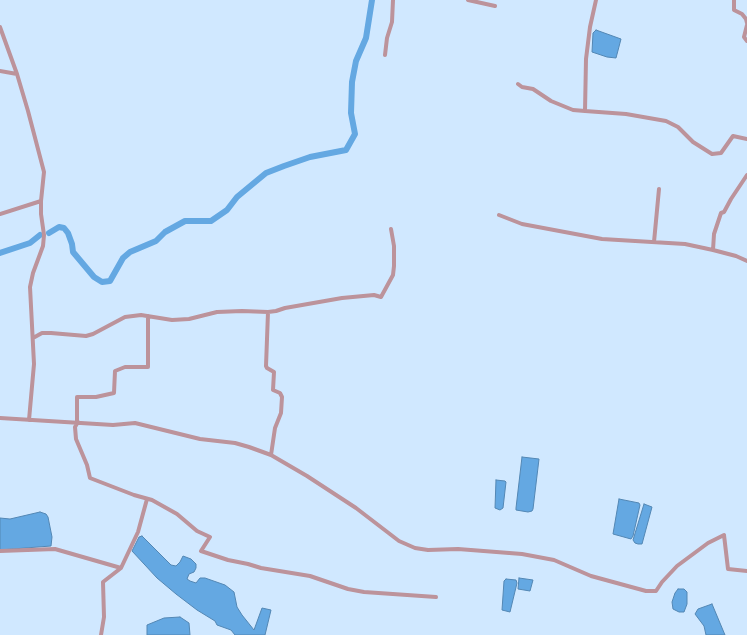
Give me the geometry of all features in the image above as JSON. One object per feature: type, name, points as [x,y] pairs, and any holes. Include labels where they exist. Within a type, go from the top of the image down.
[{"type":"street","points":[[385,55],[387,38],[392,22],[394,0]]},
{"type":"street","points":[[468,0],[495,6]]},
{"type":"street","points":[[585,111],[586,59],[590,27],[596,0]]},
{"type":"street","points":[[734,0],[734,10],[742,14],[746,19],[747,24],[744,37],[747,42]]},
{"type":"street","points":[[0,27],[18,74],[44,172],[41,201],[44,235],[43,246],[33,273],[30,287],[34,364],[29,420]]},
{"type":"street","points":[[0,71],[18,74]]},
{"type":"street","points":[[518,84],[522,87],[533,90],[551,101],[573,110],[626,114],[666,121],[678,127],[693,142],[712,154],[721,153],[733,136],[747,139]]},
{"type":"street","points":[[713,250],[716,228],[731,199],[747,175]]},
{"type":"street","points":[[654,242],[659,189]]},
{"type":"street","points":[[0,214],[41,201]]},
{"type":"street","points":[[499,215],[522,224],[602,239],[685,244],[736,256],[747,261]]},
{"type":"street","points":[[33,338],[42,333],[86,336],[126,317],[148,316],[178,320],[189,319],[217,312],[268,312],[291,306],[342,298],[374,295],[381,297],[393,275],[394,246],[391,229]]},
{"type":"street","points":[[268,312],[266,366],[274,372],[273,390],[280,393],[282,396],[281,413],[275,428],[271,455]]},
{"type":"street","points":[[148,316],[148,367],[125,367],[115,371],[114,393],[96,396],[77,396],[77,422],[75,427],[76,439],[87,465],[90,478],[147,499],[171,510],[197,531],[210,537],[201,551],[228,560],[261,568],[310,576],[348,589],[364,592],[436,597]]},
{"type":"street","points":[[0,418],[113,424],[135,423],[200,439],[235,443],[271,455],[308,476],[356,508],[399,540],[415,548],[428,550],[458,549],[522,554],[554,560],[591,576],[646,591],[656,591],[676,566],[708,543],[724,535],[728,569],[747,571]]},
{"type":"street","points":[[101,635],[104,617],[102,582],[121,568],[138,532],[147,499]]},
{"type":"street","points":[[0,551],[55,548],[121,568]]},
{"type":"water","points":[[596,30],[621,39],[616,58],[607,57],[592,52],[593,33]]},
{"type":"water","points":[[522,457],[539,459],[533,509],[532,511],[528,512],[516,510]]},
{"type":"water","points":[[496,480],[506,482],[503,508],[500,510],[495,508]]},
{"type":"water","points":[[619,499],[639,503],[640,505],[631,539],[613,534]]},
{"type":"water","points":[[644,504],[652,507],[642,544],[638,544],[633,540]]},
{"type":"water","points":[[40,512],[46,514],[48,517],[52,537],[51,546],[0,550],[0,518],[10,519]]},
{"type":"water","points":[[142,536],[171,565],[176,566],[183,556],[191,559],[196,564],[196,568],[194,572],[189,574],[187,579],[190,581],[196,583],[200,578],[205,578],[225,585],[234,592],[237,607],[254,630],[262,608],[271,610],[265,635],[235,635],[231,630],[217,625],[215,621],[197,610],[176,594],[157,578],[132,551],[139,537]]},
{"type":"water","points":[[519,578],[533,580],[530,591],[518,589]]},
{"type":"water","points":[[506,579],[516,580],[517,583],[510,612],[502,610],[504,581]]},
{"type":"water","points":[[678,589],[684,589],[687,592],[687,604],[684,612],[679,612],[673,609],[672,602]]},
{"type":"water","points":[[712,604],[725,635],[706,635],[704,626],[695,614],[698,609]]},
{"type":"water","points":[[180,617],[189,623],[190,635],[147,635],[147,625],[164,618]]},
{"type":"waterway","points":[[49,233],[59,227],[64,228],[68,233],[73,252],[94,277],[102,282],[110,281],[123,258],[130,252],[156,241],[165,232],[185,221],[211,221],[227,210],[237,197],[266,173],[310,157],[346,150],[355,134],[351,113],[352,82],[356,61],[366,38],[372,0]]},
{"type":"waterway","points":[[0,253],[30,243],[40,235]]}]
